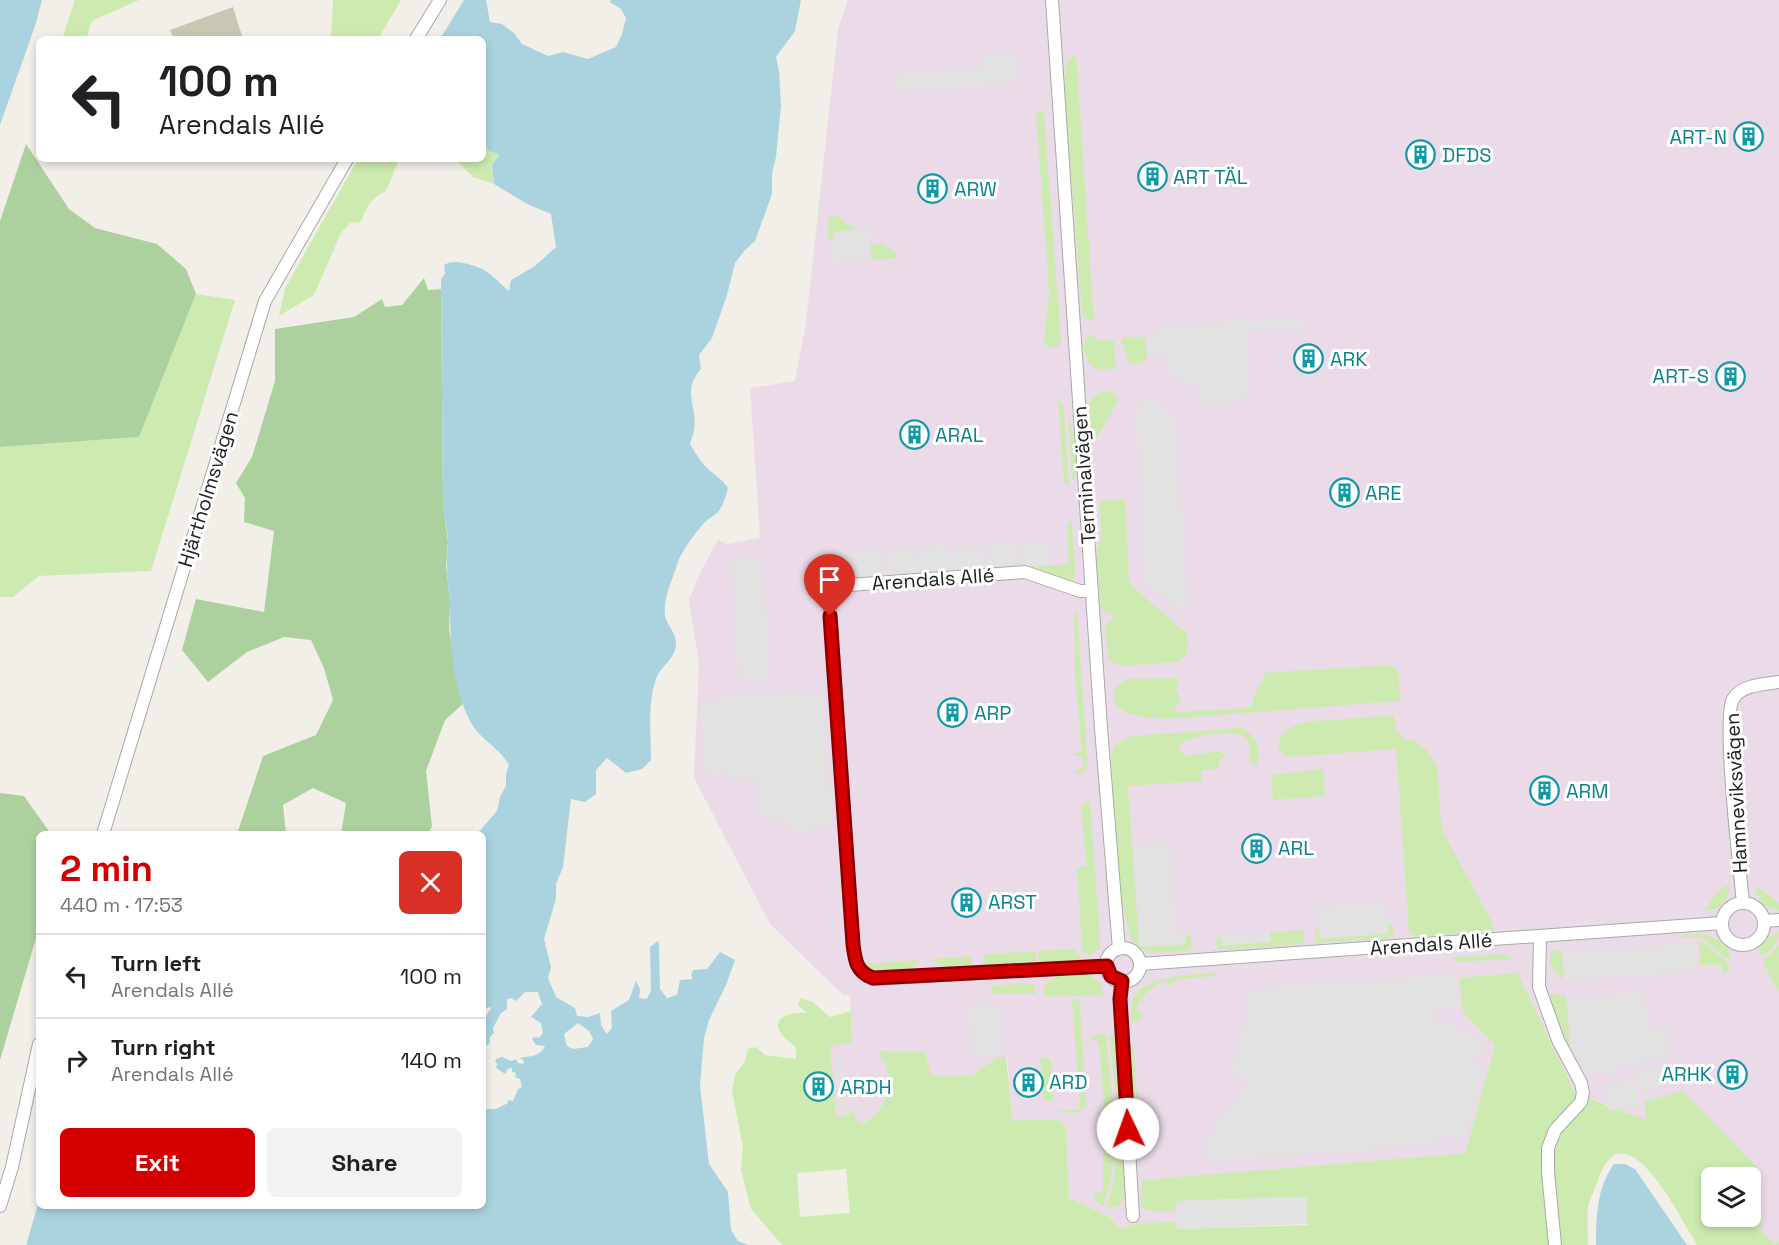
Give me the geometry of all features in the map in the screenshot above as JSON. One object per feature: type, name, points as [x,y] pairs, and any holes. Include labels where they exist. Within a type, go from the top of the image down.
[{"type":"street","points":[[418,36],[440,0]]},
{"type":"street","name":"Terminalvägen","points":[[1052,0],[1108,827],[1119,949]]},
{"type":"street","name":"Hjärtholmsvägen","points":[[104,831],[265,302],[345,162]]},
{"type":"street","name":"Arendals Allé","points":[[1092,591],[1080,591],[1026,572],[836,586],[829,594],[853,944],[857,967],[865,975],[873,978],[1107,966]]},
{"type":"street","name":"Hamneviksvägen","points":[[1743,903],[1729,716],[1731,704],[1738,692],[1779,682]]},
{"type":"street","points":[[1743,903],[1757,908],[1764,921],[1760,937],[1745,945],[1729,939],[1722,923],[1728,909],[1743,903]]},
{"type":"street","points":[[1764,921],[1779,920]]},
{"type":"street","name":"Arendals Allé","points":[[1140,963],[1722,923]]},
{"type":"street","points":[[1540,936],[1539,987],[1558,1040],[1581,1083],[1583,1093],[1581,1102],[1556,1130],[1548,1148],[1555,1245]]},
{"type":"street","points":[[1119,949],[1131,950],[1140,963],[1135,977],[1122,981],[1111,976],[1107,966],[1110,955],[1119,949]]},
{"type":"street","points":[[1122,981],[1120,999],[1132,1216]]},
{"type":"street","points":[[0,1206],[12,1167],[36,1058]]},
{"type":"shaded area","points":[[848,0],[1779,0],[1779,1242],[1773,1244],[1762,1231],[1761,1167],[1574,1091],[1518,973],[1463,1013],[1495,1045],[1465,1153],[1142,1180],[1177,1201],[1177,1229],[1175,1222],[1136,1223],[1120,1229],[1110,1217],[1069,1198],[1066,1128],[1044,1119],[1013,1122],[1007,1057],[997,1057],[971,1076],[930,1076],[925,1051],[878,1052],[889,1072],[889,1089],[885,1102],[877,1115],[863,1124],[855,1120],[855,1112],[835,1117],[830,1045],[852,1043],[850,995],[843,995],[770,924],[694,778],[699,663],[689,600],[700,573],[718,540],[727,544],[760,538],[750,388],[795,381],[806,323],[838,29]]},
{"type":"shaded area","points":[[233,7],[242,36],[173,36],[170,30]]},
{"type":"shaded area","points":[[1014,54],[1016,83],[896,92],[895,75],[984,68],[984,56]]},
{"type":"shaded area","points":[[869,229],[871,259],[831,262],[830,254],[834,253],[833,232]]},
{"type":"shaded area","points":[[1301,318],[1302,328],[1246,331],[1250,393],[1241,394],[1241,402],[1201,405],[1200,383],[1180,384],[1179,376],[1170,377],[1168,354],[1148,356],[1147,336],[1156,336],[1155,327]]},
{"type":"shaded area","points":[[1147,394],[1175,418],[1188,615],[1145,583],[1137,406]]},
{"type":"shaded area","points":[[1048,542],[1050,564],[1021,566],[1020,544]]},
{"type":"shaded area","points":[[1016,544],[1018,566],[988,568],[987,546]]},
{"type":"shaded area","points":[[949,545],[951,570],[921,572],[919,547]]},
{"type":"shaded area","points":[[983,546],[984,569],[954,570],[953,548]]},
{"type":"shaded area","points":[[916,547],[918,573],[888,576],[886,549]]},
{"type":"shaded area","points":[[882,550],[884,576],[854,578],[852,552]]},
{"type":"shaded area","points":[[849,552],[851,579],[822,581],[820,554]]},
{"type":"shaded area","points":[[761,556],[770,679],[740,681],[731,558]]},
{"type":"shaded area","points":[[802,691],[803,696],[823,695],[832,827],[810,828],[810,833],[791,834],[790,821],[769,822],[769,818],[760,819],[758,780],[729,781],[728,773],[706,775],[701,702],[722,700],[722,696]]},
{"type":"shaded area","points":[[1170,843],[1176,933],[1185,933],[1186,944],[1140,947],[1133,846]]},
{"type":"shaded area","points":[[1386,903],[1388,934],[1320,939],[1318,908]]},
{"type":"shaded area","points":[[1270,932],[1271,942],[1222,946],[1221,935]]},
{"type":"shaded area","points":[[1696,944],[1697,971],[1566,980],[1564,953]]},
{"type":"shaded area","points":[[1457,977],[1459,1008],[1437,1009],[1436,1023],[1456,1027],[1456,1031],[1485,1037],[1484,1055],[1475,1054],[1474,1066],[1484,1068],[1475,1102],[1460,1141],[1441,1134],[1434,1145],[1208,1161],[1206,1140],[1250,1080],[1232,1071],[1247,1014],[1249,991],[1270,992],[1271,987],[1389,979]]},
{"type":"shaded area","points":[[1644,993],[1647,1028],[1667,1027],[1669,1059],[1637,1061],[1637,1065],[1616,1067],[1616,1076],[1605,1077],[1604,1072],[1582,1073],[1581,1056],[1571,1056],[1568,998]]},
{"type":"shaded area","points":[[978,1002],[979,1006],[1000,1004],[1004,1053],[973,1055],[969,1003]]},
{"type":"shaded area","points":[[844,1058],[846,1108],[837,1109],[835,1059]]},
{"type":"shaded area","points":[[1670,1067],[1671,1085],[1650,1086],[1650,1091],[1641,1092],[1639,1069]]},
{"type":"shaded area","points":[[1628,1078],[1637,1078],[1639,1109],[1609,1111],[1607,1084],[1628,1083]]},
{"type":"shaded area","points":[[1306,1197],[1307,1224],[1177,1229],[1177,1201]]},
{"type":"green space","points":[[75,0],[139,0],[92,21],[87,36],[63,36]]},
{"type":"green space","points":[[333,0],[401,0],[380,36],[331,36]]},
{"type":"green space","points":[[1076,53],[1094,322],[1082,315],[1065,94],[1067,66]]},
{"type":"green space","points":[[1041,111],[1044,113],[1061,340],[1060,345],[1055,348],[1046,346],[1044,342],[1049,291],[1036,115]]},
{"type":"green space","points":[[26,144],[69,209],[95,228],[157,244],[186,269],[196,294],[139,437],[0,447],[0,221]]},
{"type":"green space","points":[[486,146],[489,151],[501,155],[492,165],[494,184],[473,177],[458,162],[486,162]]},
{"type":"green space","points":[[356,162],[398,162],[386,191],[370,204],[361,222],[350,223],[341,233],[314,295],[279,316],[285,288]]},
{"type":"green space","points":[[839,216],[846,224],[854,226],[854,230],[833,232],[833,241],[827,238],[829,217]]},
{"type":"green space","points":[[882,244],[897,253],[897,258],[871,260],[870,245]]},
{"type":"green space","points":[[424,278],[428,290],[441,289],[443,506],[448,542],[446,565],[450,602],[449,629],[463,704],[445,720],[426,771],[432,826],[430,831],[341,831],[346,803],[313,788],[283,805],[286,831],[238,831],[263,756],[316,735],[333,700],[324,668],[311,640],[284,637],[247,652],[208,682],[182,650],[196,599],[264,612],[274,531],[244,522],[245,498],[236,483],[252,457],[275,381],[275,329],[354,317],[382,299],[385,307],[402,305]]},
{"type":"green space","points":[[196,294],[235,300],[151,571],[39,576],[13,597],[0,597],[0,447],[139,437]]},
{"type":"green space","points":[[1094,335],[1095,340],[1114,340],[1116,369],[1096,369],[1087,361],[1083,345],[1086,338]]},
{"type":"green space","points":[[1124,337],[1145,337],[1147,359],[1130,366],[1121,341]]},
{"type":"green space","points":[[1103,391],[1113,393],[1118,401],[1091,448],[1086,416],[1091,401]]},
{"type":"green space","points":[[1058,399],[1064,406],[1069,485],[1064,482]]},
{"type":"green space","points":[[1068,418],[1076,449],[1077,467],[1074,480],[1072,477]]},
{"type":"green space","points":[[1102,500],[1125,500],[1129,579],[1132,586],[1187,634],[1187,650],[1184,657],[1177,662],[1120,666],[1110,661],[1108,657],[1105,625],[1114,617],[1112,613],[1107,614],[1101,609],[1096,552],[1101,539],[1100,502]]},
{"type":"green space","points":[[1072,521],[1074,582],[1026,567],[1069,564],[1067,524]]},
{"type":"green space","points":[[1074,611],[1077,614],[1088,765],[1085,772],[1075,773],[1075,770],[1083,768],[1082,756],[1074,756],[1074,753],[1082,752],[1075,674]]},
{"type":"green space","points":[[1391,665],[1398,671],[1401,701],[1166,719],[1125,712],[1118,707],[1114,693],[1116,688],[1127,679],[1177,678],[1176,690],[1181,701],[1175,712],[1234,709],[1251,706],[1256,690],[1264,679],[1263,673]]},
{"type":"green space","points":[[1394,715],[1397,734],[1402,734],[1403,740],[1411,739],[1426,749],[1437,765],[1444,834],[1492,922],[1494,931],[1416,937],[1409,932],[1396,749],[1288,757],[1278,747],[1286,731],[1304,722]]},
{"type":"green space","points":[[1242,728],[1252,735],[1257,744],[1259,755],[1257,766],[1249,762],[1248,744],[1242,735],[1203,736],[1181,743],[1180,750],[1184,756],[1220,751],[1227,757],[1220,759],[1218,769],[1201,770],[1202,781],[1128,786],[1139,944],[1141,946],[1187,934],[1191,937],[1192,948],[1188,951],[1151,953],[1138,948],[1130,937],[1119,887],[1111,762],[1114,748],[1124,739],[1133,736]]},
{"type":"green space","points":[[1324,769],[1325,796],[1273,800],[1271,775]]},
{"type":"green space","points":[[0,793],[24,796],[49,831],[36,831],[36,938],[0,1060]]},
{"type":"green space","points":[[1090,801],[1100,939],[1099,949],[1088,956],[1082,950],[1077,867],[1087,866],[1081,805]]},
{"type":"green space","points":[[1729,885],[1730,889],[1722,905],[1705,911],[1718,892]]},
{"type":"green space","points":[[1759,888],[1779,903],[1779,911],[1763,905],[1755,890]]},
{"type":"green space","points":[[1390,924],[1394,929],[1394,934],[1390,938],[1316,943],[1315,929]]},
{"type":"green space","points":[[1303,930],[1304,944],[1221,950],[1215,944],[1216,939],[1220,936]]},
{"type":"green space","points":[[1779,932],[1773,947],[1767,953],[1759,956],[1762,944]]},
{"type":"green space","points":[[1701,934],[1721,941],[1732,959],[1720,953],[1703,938],[1682,938],[1682,935]]},
{"type":"green space","points":[[1699,940],[1707,944],[1729,964],[1729,971],[1723,973],[1722,965],[1700,965]]},
{"type":"green space","points":[[1779,945],[1779,991],[1763,964],[1764,960]]},
{"type":"green space","points":[[1076,949],[1082,961],[1039,963],[1038,951]]},
{"type":"green space","points":[[1562,950],[1564,980],[1555,971],[1550,960],[1551,951]]},
{"type":"green space","points":[[1036,951],[1036,963],[987,966],[983,962],[983,955]]},
{"type":"green space","points":[[1502,954],[1513,959],[1452,962],[1454,957]]},
{"type":"green space","points":[[972,956],[972,965],[962,970],[940,965],[931,959]]},
{"type":"green space","points":[[919,960],[910,970],[897,974],[879,972],[865,964]]},
{"type":"green space","points":[[1217,972],[1215,976],[1176,980],[1169,986],[1166,981],[1156,986],[1143,997],[1138,1007],[1136,1012],[1144,1014],[1143,1016],[1137,1022],[1131,1021],[1133,999],[1142,988],[1151,983],[1174,977]]},
{"type":"green space","points":[[1518,973],[1574,1091],[1647,1120],[1644,1101],[1683,1091],[1757,1167],[1701,1167],[1701,1227],[1761,1227],[1761,1218],[1762,1231],[1773,1244],[1779,1242],[1779,1245],[1697,1245],[1670,1199],[1645,1166],[1636,1159],[1620,1154],[1614,1155],[1605,1165],[1590,1199],[1588,1245],[782,1245],[751,1209],[741,1170],[743,1147],[732,1091],[735,1075],[745,1061],[748,1049],[756,1047],[765,1055],[796,1059],[796,1048],[782,1035],[778,1025],[779,1020],[787,1015],[807,1013],[798,1005],[800,998],[813,1002],[830,1017],[851,1011],[852,1043],[830,1046],[836,1117],[855,1112],[855,1120],[863,1124],[880,1109],[888,1091],[889,1081],[884,1061],[877,1051],[925,1051],[931,1076],[971,1076],[997,1057],[1006,1057],[1013,1121],[1044,1119],[1061,1121],[1066,1128],[1069,1198],[1110,1217],[1120,1229],[1136,1223],[1175,1222],[1178,1229],[1307,1225],[1306,1197],[1177,1201],[1175,1211],[1150,1211],[1142,1207],[1141,1180],[1465,1153],[1495,1045],[1463,1013],[1459,978]],"holes":[[[846,1169],[850,1213],[800,1217],[797,1173]]]},
{"type":"green space","points":[[1090,975],[1101,984],[1103,995],[1045,997],[1046,983],[1057,976]]},
{"type":"green space","points":[[1033,983],[1036,994],[992,993],[991,986]]},
{"type":"green space","points":[[1554,994],[1566,995],[1571,1057],[1553,1017],[1549,997]]},
{"type":"green space","points":[[1072,1000],[1080,1001],[1086,1106],[1080,1112],[1060,1113],[1058,1111],[1080,1109]]},
{"type":"green space","points":[[1106,1034],[1114,1143],[1113,1165],[1103,1207],[1096,1201],[1094,1193],[1103,1192],[1105,1117],[1099,1043],[1091,1038],[1094,1035]]},
{"type":"green space","points":[[1114,1034],[1125,1198],[1118,1206],[1107,1207],[1116,1165],[1117,1143],[1110,1035]]},
{"type":"green space","points":[[1133,1044],[1142,1146],[1140,1148],[1136,1145],[1130,1046]]},
{"type":"green space","points":[[1042,1057],[1051,1060],[1053,1098],[1050,1102],[1045,1102],[1043,1098],[1040,1059]]},
{"type":"water","points":[[0,0],[42,0],[0,125]]},
{"type":"water","points":[[464,0],[486,0],[490,22],[502,24],[514,33],[522,44],[548,56],[563,52],[588,59],[616,47],[622,34],[626,18],[621,9],[610,2],[611,0],[801,0],[795,31],[776,57],[781,106],[772,174],[772,194],[755,241],[735,263],[712,338],[699,355],[701,369],[692,384],[691,399],[695,421],[690,444],[709,470],[728,488],[719,511],[707,520],[683,552],[667,595],[665,615],[676,644],[674,654],[658,674],[653,689],[650,719],[651,760],[642,769],[626,773],[607,758],[596,770],[596,794],[585,802],[571,799],[563,867],[556,884],[556,899],[544,939],[551,967],[548,978],[556,997],[575,1008],[577,1016],[588,1017],[600,1013],[601,1025],[607,1034],[612,1028],[611,1011],[629,1000],[636,981],[640,989],[639,998],[647,999],[651,990],[650,947],[658,941],[660,989],[667,998],[677,995],[680,980],[693,979],[691,975],[693,970],[707,969],[720,952],[735,960],[709,1020],[704,1038],[700,1086],[709,1164],[728,1192],[731,1230],[738,1241],[748,1245],[26,1245],[37,1209],[486,1209],[486,1109],[496,1109],[508,1103],[508,1100],[513,1101],[518,1089],[522,1087],[520,1079],[515,1077],[516,1073],[512,1072],[512,1068],[508,1069],[505,1074],[495,1067],[498,1064],[495,1062],[496,1059],[502,1057],[512,1061],[516,1059],[518,1063],[523,1064],[524,1061],[520,1058],[538,1054],[545,1046],[536,1045],[532,1039],[539,1038],[543,1033],[541,1023],[531,1017],[542,1004],[538,992],[525,992],[516,1001],[511,998],[507,999],[507,1009],[501,1013],[493,1028],[494,1033],[489,1038],[490,1042],[486,1045],[486,1016],[491,1009],[490,1007],[486,1008],[486,831],[480,831],[497,811],[500,797],[506,786],[509,765],[470,721],[459,693],[453,663],[447,563],[448,538],[443,506],[441,279],[445,274],[444,265],[454,262],[463,263],[484,270],[509,291],[511,280],[535,266],[556,247],[551,214],[527,204],[494,184],[492,165],[500,155],[489,151],[486,146],[486,36],[442,36]],"holes":[[[578,1023],[589,1031],[593,1039],[588,1047],[573,1049],[567,1046],[564,1034]]]},
{"type":"water","points":[[1614,1164],[1625,1164],[1635,1169],[1687,1245],[1596,1245],[1597,1213],[1601,1192]]},
{"type":"place","name":"ART-N","points":[[1748,137]]},
{"type":"place","name":"DFDS","points":[[1421,155]]},
{"type":"place","name":"ART TÄL","points":[[1152,177]]},
{"type":"place","name":"ARW","points":[[933,189]]},
{"type":"place","name":"ARK","points":[[1309,359]]},
{"type":"place","name":"ART-S","points":[[1730,376]]},
{"type":"place","name":"ARAL","points":[[914,435]]},
{"type":"place","name":"ARE","points":[[1344,493]]},
{"type":"place","name":"ARP","points":[[953,713]]},
{"type":"place","name":"ARM","points":[[1545,791]]},
{"type":"place","name":"ARL","points":[[1257,848]]},
{"type":"place","name":"ARST","points":[[967,902]]},
{"type":"place","name":"ARHK","points":[[1733,1074]]},
{"type":"place","name":"ARD","points":[[1028,1082]]},
{"type":"place","name":"ARDH","points":[[819,1087]]},
{"type":"route","points":[[830,616],[854,959],[857,967],[865,975],[873,978],[1107,966],[1111,976],[1122,981],[1120,999],[1128,1129]]}]
